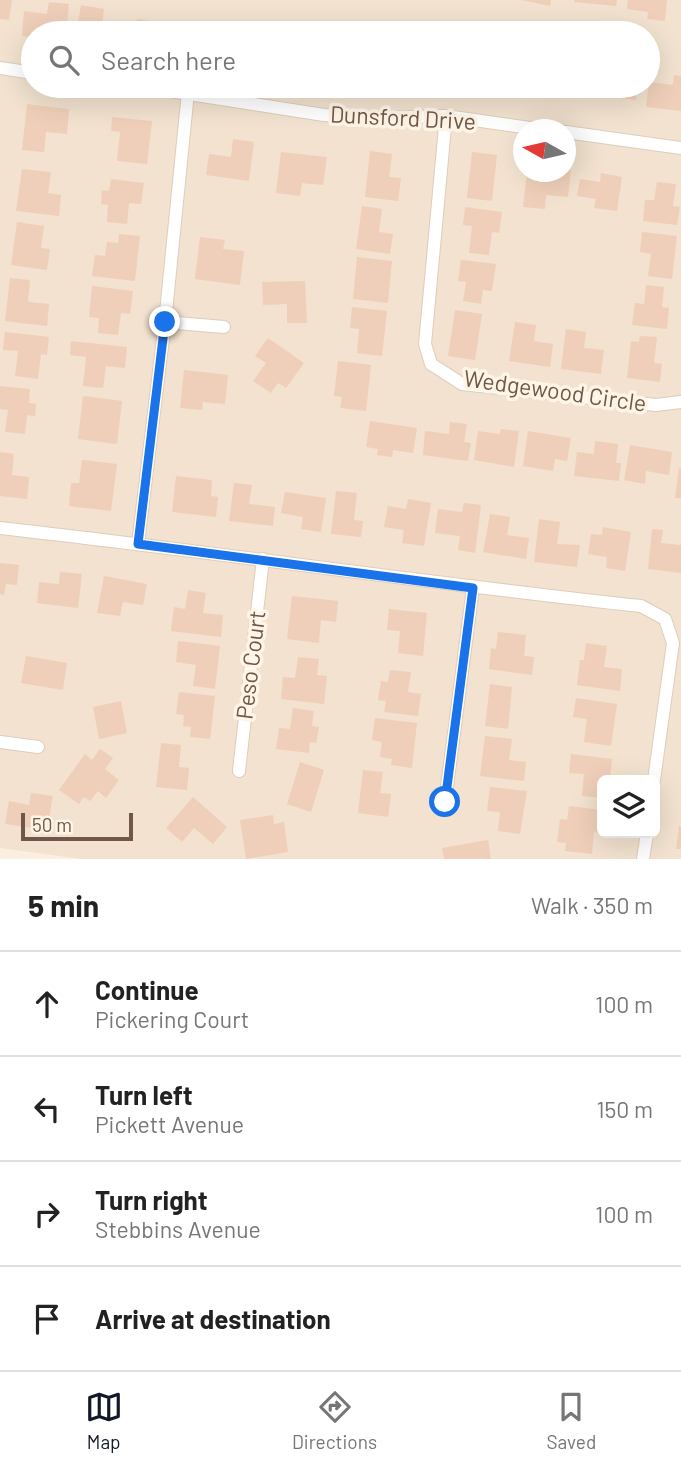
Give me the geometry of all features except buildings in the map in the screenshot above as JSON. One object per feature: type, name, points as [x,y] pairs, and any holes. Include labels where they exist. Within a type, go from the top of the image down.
[{"type":"street","points":[[0,68],[21,71]]},
{"type":"street","points":[[138,544],[165,322],[187,98]]},
{"type":"street","name":"Dunsford Drive","points":[[223,98],[324,115],[373,118],[446,116],[513,126]]},
{"type":"street","name":"Wedgewood Circle","points":[[446,116],[425,344],[431,364],[462,384],[656,405],[681,402]]},
{"type":"street","points":[[576,134],[681,148]]},
{"type":"street","points":[[165,322],[224,327]]},
{"type":"street","points":[[0,528],[263,559],[473,588],[641,606],[665,619],[673,643],[655,775]]},
{"type":"street","name":"Peso Court","points":[[239,771],[263,559]]},
{"type":"street","points":[[445,802],[473,588]]},
{"type":"street","points":[[0,742],[38,747]]},
{"type":"street","points":[[643,859],[646,838]]},
{"type":"shaded area","points":[[0,0],[681,0],[681,859],[81,859],[0,848]]},
{"type":"route","points":[[165,322],[138,544],[473,588],[445,802]]}]
